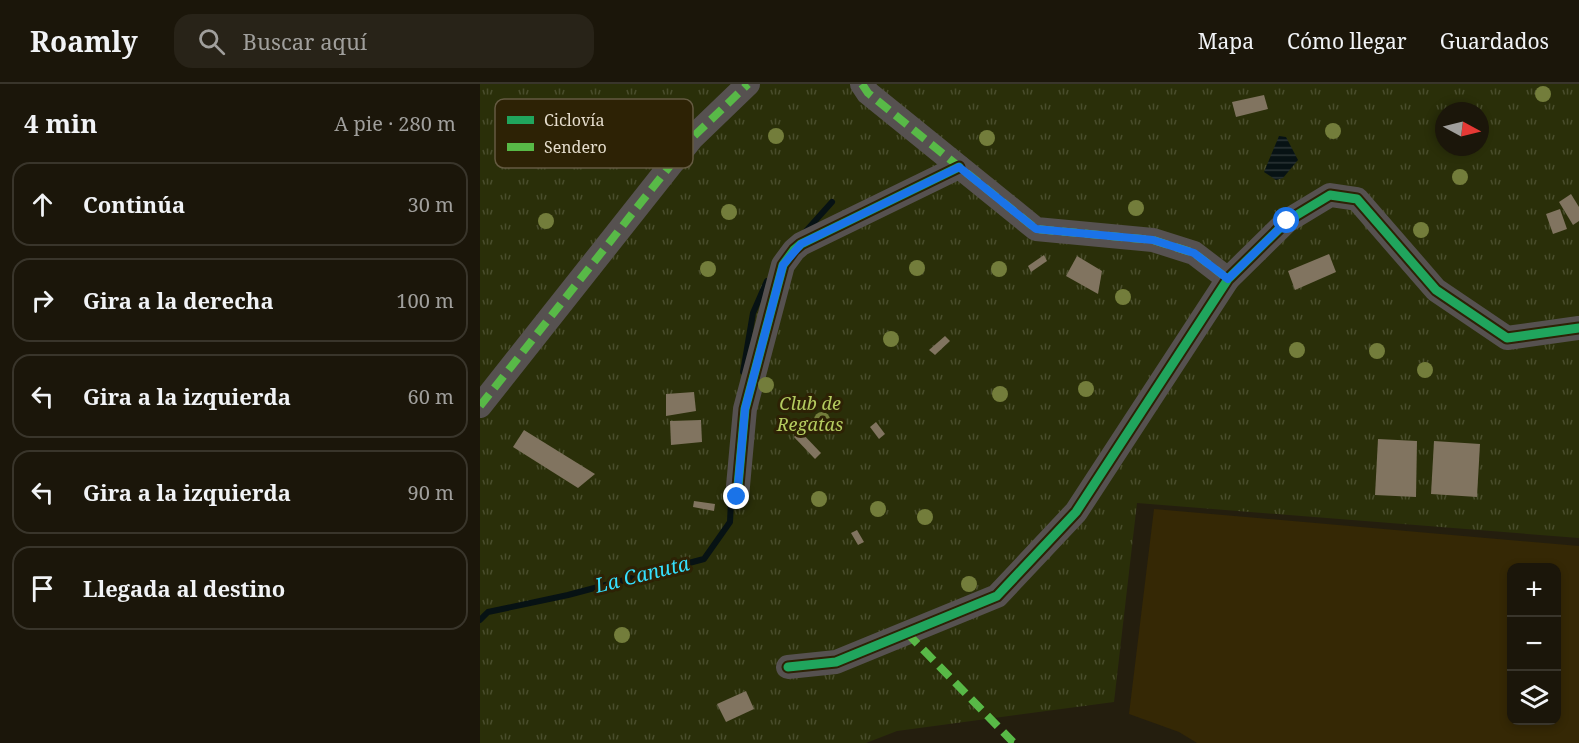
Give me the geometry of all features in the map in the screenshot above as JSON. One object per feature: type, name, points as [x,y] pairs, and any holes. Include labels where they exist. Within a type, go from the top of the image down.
[{"type":"street","points":[[693,137],[748,84]]},
{"type":"street","points":[[862,84],[868,93],[1036,229],[1153,240],[1194,253],[1228,279]]},
{"type":"street","points":[[737,497],[745,409],[783,265],[801,244],[959,167]]},
{"type":"street","points":[[480,405],[668,168]]},
{"type":"street","points":[[788,667],[836,662],[997,597],[1076,512],[1228,279],[1287,221],[1330,195],[1357,199],[1436,290],[1507,338],[1579,328]]},
{"type":"shaded area","points":[[1279,136],[1286,137],[1298,160],[1283,178],[1276,180],[1264,172]]},
{"type":"shaded area","points":[[1154,509],[1579,546],[1579,743],[1197,743],[1179,732],[1129,714]]},
{"type":"green space","name":"Club de Regatas","points":[[480,84],[1579,84],[1579,538],[1137,503],[1114,702],[897,731],[866,743],[480,743]]},
{"type":"building","points":[[1264,95],[1268,109],[1236,117],[1232,102]]},
{"type":"building","points":[[1571,194],[1579,207],[1579,221],[1573,225],[1559,202]]},
{"type":"building","points":[[1560,209],[1567,229],[1553,234],[1546,214]]},
{"type":"building","points":[[1329,254],[1336,272],[1295,290],[1288,271]]},
{"type":"building","points":[[1044,255],[1047,261],[1031,272],[1028,266]]},
{"type":"building","points":[[1077,256],[1102,271],[1098,294],[1066,276]]},
{"type":"building","points":[[945,336],[950,341],[935,355],[929,350]]},
{"type":"building","points":[[694,392],[696,411],[666,416],[666,394]]},
{"type":"building","points":[[701,420],[702,442],[671,445],[670,421]]},
{"type":"building","points":[[876,422],[885,434],[879,439],[870,427]]},
{"type":"building","points":[[524,430],[595,474],[578,488],[513,447]]},
{"type":"building","points":[[800,431],[821,453],[815,459],[794,437]]},
{"type":"building","points":[[1378,439],[1417,441],[1416,497],[1375,495]]},
{"type":"building","points":[[1434,441],[1480,444],[1477,497],[1431,494]]},
{"type":"building","points":[[694,501],[715,504],[714,511],[693,507]]},
{"type":"building","points":[[857,530],[864,542],[858,545],[851,533]]},
{"type":"building","points":[[746,691],[754,709],[726,722],[717,704]]},
{"type":"waterway","name":"La Canuta","points":[[806,231],[832,202]]},
{"type":"waterway","name":"La Canuta","points":[[743,372],[753,313],[767,281]]},
{"type":"waterway","name":"La Canuta","points":[[480,620],[488,612],[568,595],[704,559],[730,522],[731,501]]},
{"type":"marked path","points":[[693,137],[748,84]]},
{"type":"marked path","points":[[862,84],[868,93],[1036,229],[1153,240],[1194,253],[1228,279]]},
{"type":"marked path","points":[[480,406],[668,168]]},
{"type":"marked path","points":[[907,633],[1016,743]]},
{"type":"cycle path","points":[[737,497],[745,409],[783,265],[801,244],[959,167]]},
{"type":"cycle path","points":[[788,667],[836,662],[997,596],[1076,512],[1228,279],[1287,221],[1330,195],[1357,199],[1436,290],[1507,338],[1579,328]]},
{"type":"route","points":[[737,497],[745,409],[783,265],[801,244],[959,167],[1036,229],[1153,240],[1194,253],[1228,279],[1287,221]]}]
